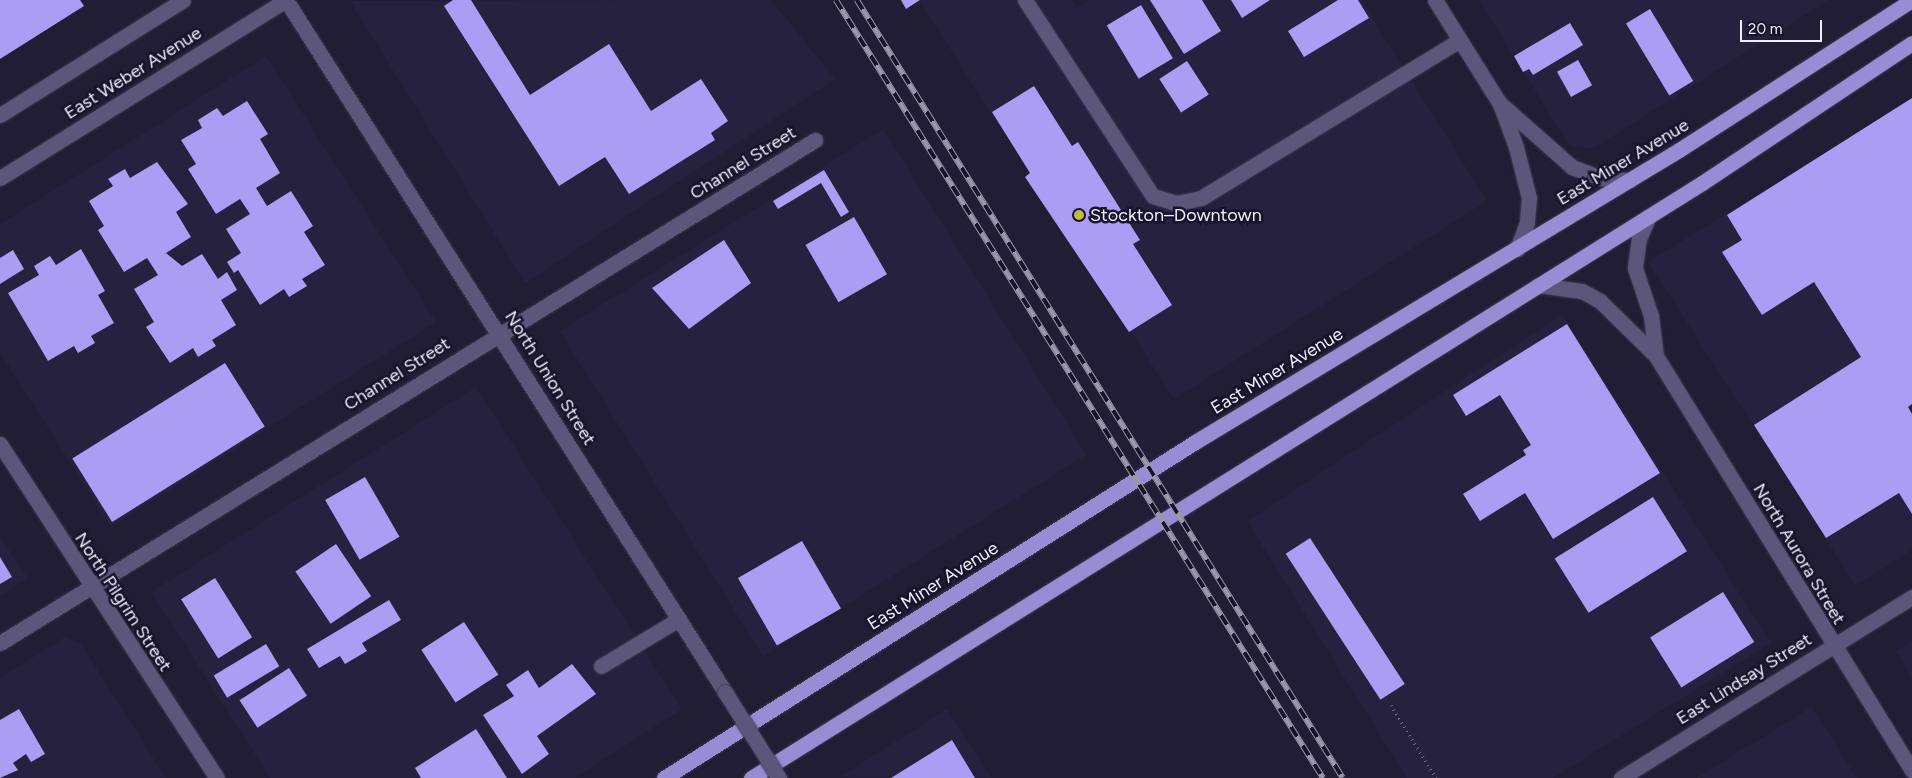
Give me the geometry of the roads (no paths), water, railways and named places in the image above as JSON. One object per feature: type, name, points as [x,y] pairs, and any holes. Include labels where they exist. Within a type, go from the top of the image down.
[{"type":"main road","name":"East Miner Avenue","points":[[664,778],[1195,442],[1630,180],[1912,0]]},
{"type":"main road","points":[[751,778],[1649,216],[1912,43]]},
{"type":"street","name":"East Weber Avenue","points":[[0,115],[183,0]]},
{"type":"street","name":"East Weber Avenue","points":[[0,178],[286,0]]},
{"type":"street","name":"North Union Street","points":[[286,0],[499,333],[779,778]]},
{"type":"street","points":[[1025,0],[1154,196],[1176,202],[1201,198],[1460,40]]},
{"type":"street","points":[[1435,0],[1500,104],[1528,194],[1527,222],[1517,249]]},
{"type":"street","points":[[1500,104],[1572,167],[1601,178],[1630,180]]},
{"type":"street","name":"Channel Street","points":[[0,643],[499,333],[815,140]]},
{"type":"street","name":"North Aurora Street","points":[[1649,216],[1638,238],[1635,268],[1651,316],[1656,356]]},
{"type":"street","name":"North Aurora Street","points":[[1538,285],[1582,292],[1600,301],[1656,356],[1833,646],[1912,770]]},
{"type":"street","name":"North Pilgrim Street","points":[[0,444],[90,586],[217,778]]},
{"type":"street","name":"East Lindsay Street","points":[[1621,778],[1912,597]]},
{"type":"street","points":[[601,666],[679,619]]},
{"type":"railway","points":[[836,0],[1323,778]]},
{"type":"railway","points":[[857,0],[1343,778]]},
{"type":"place","name":"Stockton–Downtown","points":[[1079,215]]}]
